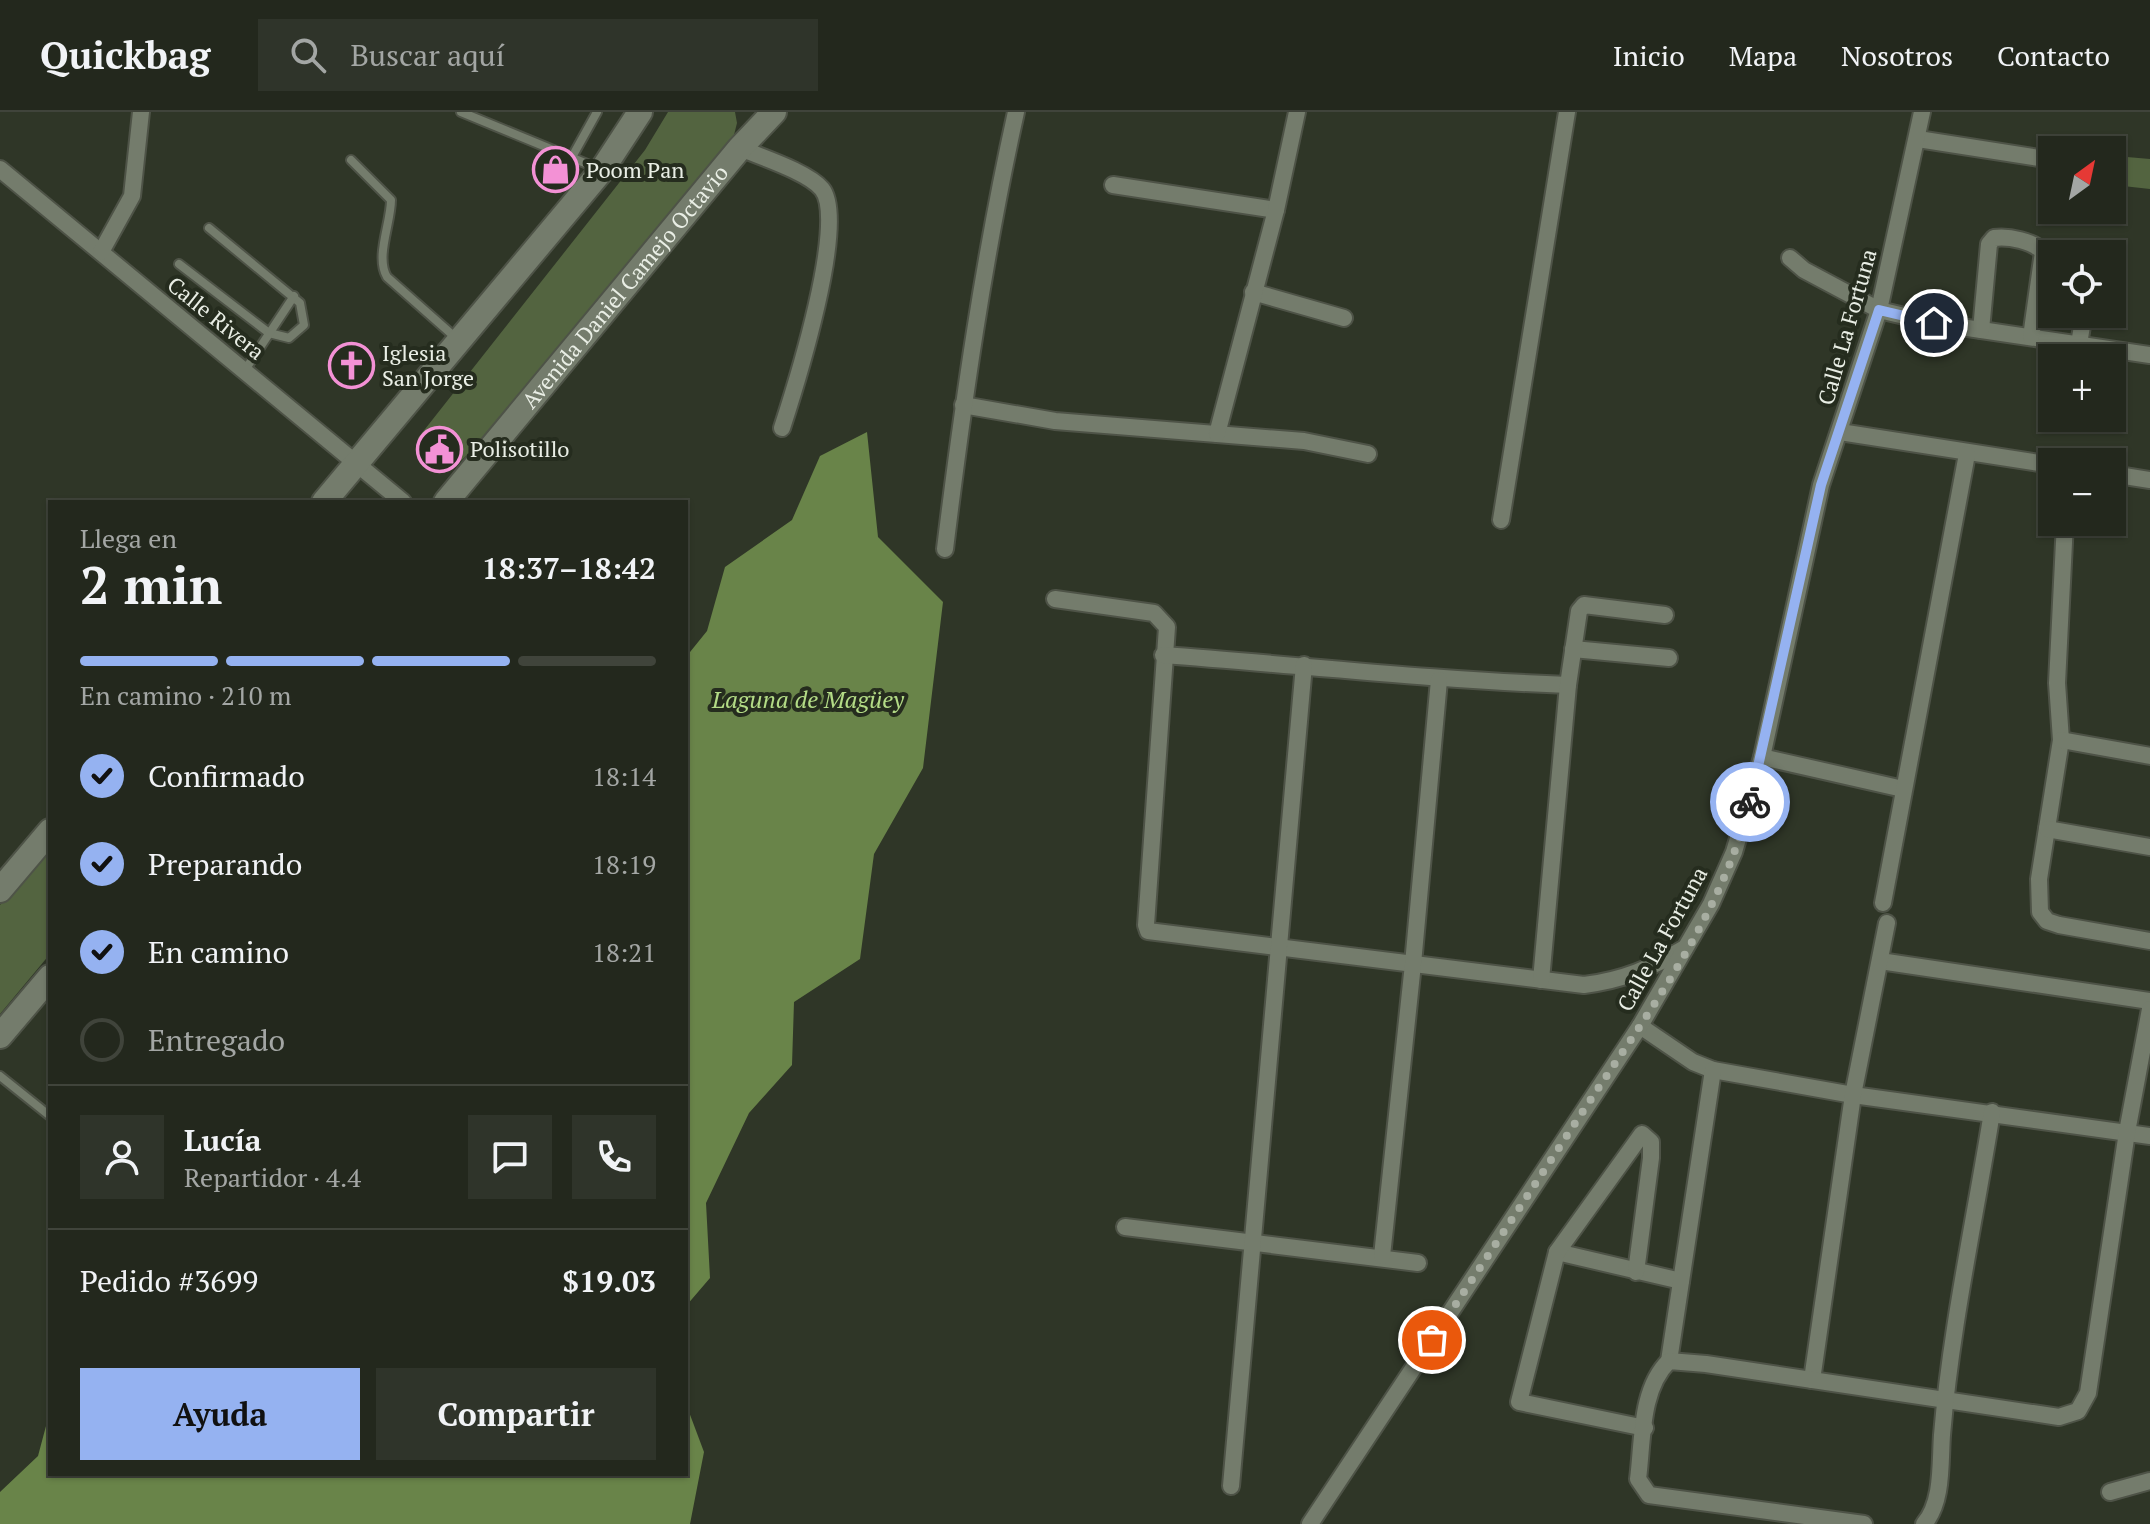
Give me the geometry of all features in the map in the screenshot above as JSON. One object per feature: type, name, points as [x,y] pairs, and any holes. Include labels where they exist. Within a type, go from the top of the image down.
[{"type":"main road","points":[[326,500],[602,170],[640,112]]},
{"type":"main road","points":[[744,143],[745,112]]},
{"type":"main road","name":"Avenida Daniel Camejo Octavio","points":[[448,500],[744,143],[774,112]]},
{"type":"main road","points":[[0,890],[48,833]]},
{"type":"main road","points":[[0,1036],[47,989]]},
{"type":"street","points":[[101,252],[132,196],[141,112]]},
{"type":"street","points":[[945,549],[963,405],[1016,112]]},
{"type":"street","points":[[1217,434],[1276,210],[1297,112]]},
{"type":"street","points":[[1501,520],[1567,112]]},
{"type":"street","name":"Calle La Fortuna","points":[[1310,1524],[1640,1026],[1689,945],[1734,852],[1762,757],[1821,485],[1879,310],[1922,112]]},
{"type":"street","points":[[1918,139],[2038,158]]},
{"type":"street","points":[[744,143],[813,181],[825,194],[829,239],[807,353],[782,428]]},
{"type":"street","name":"Calle Rivera","points":[[0,169],[401,500]]},
{"type":"street","points":[[1113,185],[1276,210]]},
{"type":"street","points":[[1981,330],[1989,244],[1994,238],[2031,244],[2038,249]]},
{"type":"street","points":[[1790,258],[1804,270],[1879,310],[1981,330],[2079,344],[2082,328]]},
{"type":"street","points":[[1253,292],[1344,318]]},
{"type":"street","points":[[2031,337],[2038,322]]},
{"type":"street","points":[[2126,351],[2150,355]]},
{"type":"street","points":[[963,405],[1055,421],[1304,441],[1368,454]]},
{"type":"street","points":[[1840,432],[2038,463]]},
{"type":"street","points":[[1883,903],[1967,454]]},
{"type":"street","points":[[2126,476],[2150,480]]},
{"type":"street","points":[[2064,536],[2057,683],[2061,740],[2047,829],[2040,912],[2047,921],[2150,941]]},
{"type":"street","points":[[1055,599],[1154,613],[1167,627],[1148,931],[1158,935],[1584,985],[1617,981],[1647,971],[1689,945]]},
{"type":"street","points":[[1541,980],[1568,685],[1578,617],[1584,605],[1665,615]]},
{"type":"street","points":[[1573,649],[1669,658]]},
{"type":"street","points":[[1163,655],[1304,665],[1439,680],[1568,685]]},
{"type":"street","points":[[1231,1486],[1304,665]]},
{"type":"street","points":[[1382,1256],[1439,680]]},
{"type":"street","points":[[2061,740],[2150,756]]},
{"type":"street","points":[[1762,757],[1903,789]]},
{"type":"street","points":[[2047,829],[2150,847]]},
{"type":"street","points":[[1812,1380],[1853,1095],[1887,923]]},
{"type":"street","points":[[1880,961],[2150,1001]]},
{"type":"street","points":[[1669,1361],[2059,1417],[2078,1411],[2088,1393],[2127,1132],[2150,1009]]},
{"type":"street","points":[[1640,1026],[1693,1062],[1713,1070],[1853,1095],[2150,1136]]},
{"type":"street","points":[[1713,1070],[1669,1361],[1656,1373],[1650,1390],[1638,1479],[1649,1495],[1864,1524]]},
{"type":"street","points":[[1924,1524],[1932,1515],[1938,1492],[1945,1400],[1992,1112]]},
{"type":"street","points":[[1636,1272],[1651,1158],[1651,1142],[1642,1134],[1557,1252],[1519,1402],[1645,1428]]},
{"type":"street","points":[[1125,1227],[1382,1256],[1418,1263]]},
{"type":"street","points":[[1557,1252],[1681,1281]]},
{"type":"street","points":[[2110,1492],[2150,1481]]},
{"type":"lane","points":[[461,112],[602,170]]},
{"type":"lane","points":[[572,157],[597,112]]},
{"type":"lane","points":[[351,160],[391,200],[385,244],[384,271],[387,277],[460,341]]},
{"type":"lane","points":[[179,264],[269,333],[289,338],[304,325],[304,313],[294,296],[209,228]]},
{"type":"lane","points":[[245,370],[294,296]]},
{"type":"lane","points":[[0,1076],[48,1114]]},
{"type":"shaded area","points":[[668,112],[735,112],[737,123],[733,139],[475,447],[454,466],[438,468],[430,464],[420,457],[418,438],[645,150]]},
{"type":"shaded area","points":[[2127,157],[2150,159],[2150,189],[2126,186]]},
{"type":"shaded area","points":[[48,848],[48,956],[0,1014],[0,905]]},
{"type":"water","name":"Laguna de Magüey","points":[[867,432],[878,537],[943,602],[923,768],[874,854],[860,959],[794,1002],[792,1065],[749,1113],[706,1203],[710,1278],[688,1304],[688,655],[707,631],[725,567],[792,520],[820,456]]},
{"type":"water","points":[[688,1409],[704,1452],[690,1524],[0,1524],[0,1492],[38,1456],[48,1418],[48,1476],[688,1476]]},
{"type":"way so far","points":[[1432,1340],[1640,1026],[1689,945],[1734,852],[1750,802]]},
{"type":"place","name":"Poom Pan","points":[[555,170]]},
{"type":"place","name":"Iglesia San Jorge","points":[[351,366]]},
{"type":"place","name":"Polisotillo","points":[[439,449]]},
{"type":"route","points":[[1750,802],[1821,485],[1879,310],[1934,323]]}]
